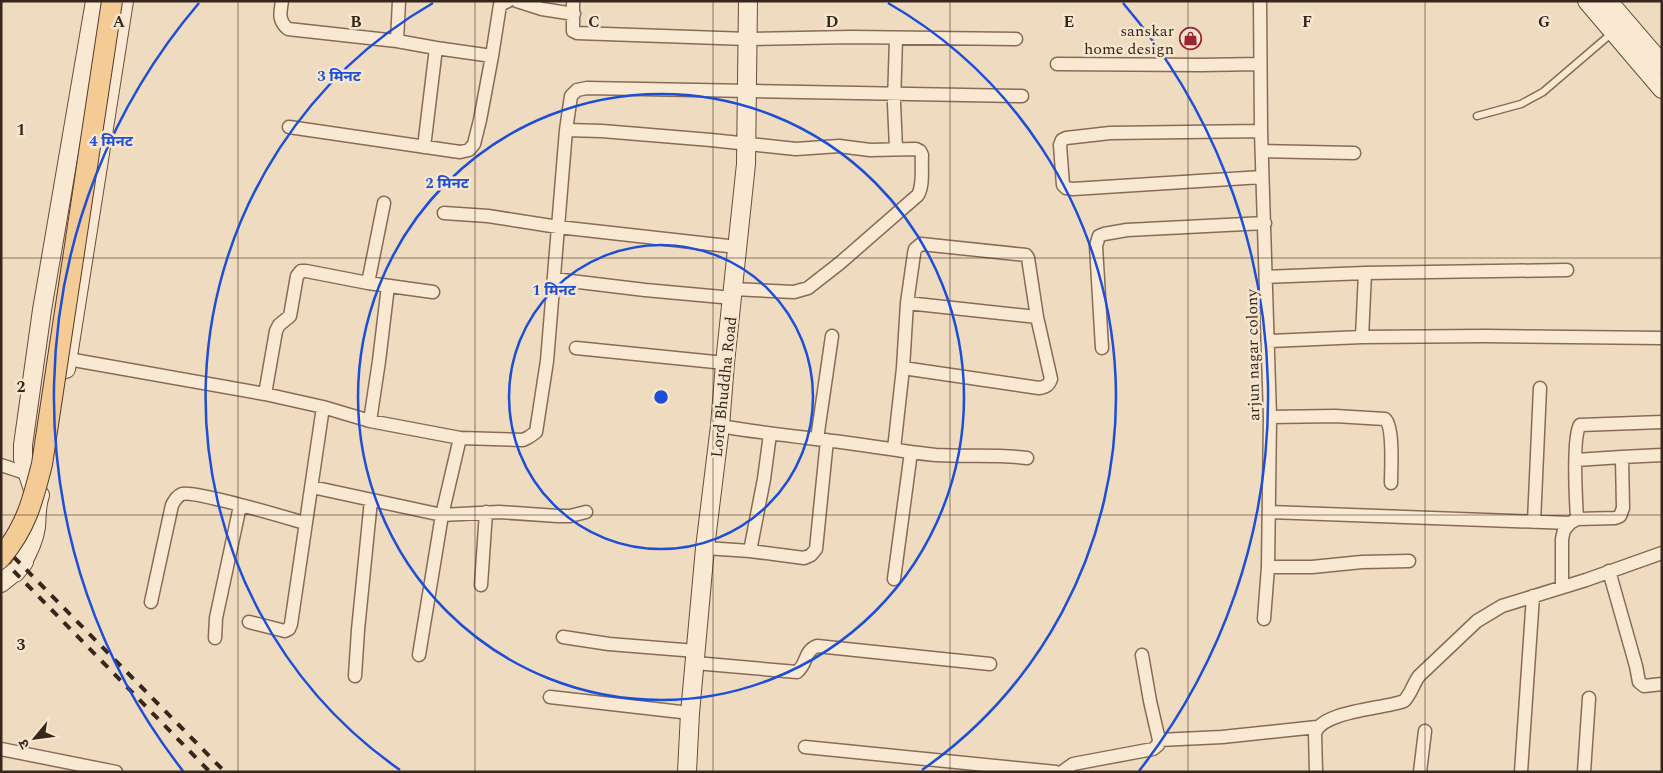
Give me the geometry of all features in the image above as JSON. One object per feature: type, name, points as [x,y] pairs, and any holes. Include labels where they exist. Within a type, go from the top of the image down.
[{"type":"main road","points":[[1,557],[16,537],[31,508],[42,464],[112,1]]},
{"type":"street","points":[[37,502],[23,459],[23,445],[39,330],[95,1]]},
{"type":"street","points":[[1,582],[16,571],[15,573],[24,562],[21,565],[29,551],[36,528],[37,502],[48,470],[68,359],[124,1]]},
{"type":"street","points":[[282,1],[280,18],[282,24],[288,29],[397,41],[492,56]]},
{"type":"street","points":[[397,41],[399,1]]},
{"type":"street","points":[[289,127],[460,152],[469,150],[474,144],[480,120],[500,5],[508,1]]},
{"type":"street","points":[[517,1],[542,9],[574,14]]},
{"type":"street","points":[[573,1],[574,33],[748,38],[1016,39]]},
{"type":"street","name":"Lord Bhuddha Road","points":[[687,772],[690,713],[705,548],[720,426],[746,164],[748,1]]},
{"type":"street","name":"arjun nagar colony","points":[[1260,1],[1262,177],[1270,416],[1268,567],[1264,618]]},
{"type":"street","points":[[1587,1],[1662,89]]},
{"type":"street","points":[[1608,1],[1662,64]]},
{"type":"street","points":[[896,38],[894,93],[896,149]]},
{"type":"street","points":[[424,147],[436,48]]},
{"type":"street","points":[[1057,64],[1260,64]]},
{"type":"street","points":[[68,359],[265,394],[323,407],[370,421],[460,438],[523,440],[536,432],[545,376],[566,130],[572,96],[577,90],[588,88],[1022,96]]},
{"type":"street","points":[[554,279],[654,291],[733,293],[803,291],[840,263],[906,206],[918,195],[921,189],[922,155],[916,149],[870,150],[839,146],[796,149],[602,131],[566,130]]},
{"type":"street","points":[[1261,131],[1110,133],[1066,138],[1062,140],[1060,145],[1063,185],[1066,188],[1262,177]]},
{"type":"street","points":[[1263,151],[1354,153]]},
{"type":"street","points":[[368,283],[384,203]]},
{"type":"street","points":[[444,213],[488,216],[737,247]]},
{"type":"street","points":[[1102,348],[1096,246],[1099,236],[1127,230],[1264,223]]},
{"type":"street","points":[[894,449],[915,249],[921,244],[1026,255],[1037,317],[1051,378],[1049,384],[1039,388],[903,368]]},
{"type":"street","points":[[265,394],[276,332],[279,325],[290,316],[299,273],[306,270],[368,283],[433,292]]},
{"type":"street","points":[[1266,276],[1567,270]]},
{"type":"street","points":[[1362,338],[1365,273]]},
{"type":"street","points":[[370,421],[388,286]]},
{"type":"street","points":[[908,303],[1037,317]]},
{"type":"street","points":[[705,548],[750,551],[804,558],[814,553],[832,336]]},
{"type":"street","points":[[1268,341],[1494,336],[1662,338]]},
{"type":"street","points":[[576,348],[725,363]]},
{"type":"street","points":[[1534,522],[1540,388]]},
{"type":"street","points":[[249,622],[285,631],[289,629],[323,407]]},
{"type":"street","points":[[1270,416],[1335,416],[1385,419],[1389,422],[1390,432],[1391,483]]},
{"type":"street","points":[[1562,587],[1562,539],[1564,530],[1573,521],[1578,427],[1582,424],[1662,422]]},
{"type":"street","points":[[720,426],[911,452],[958,456],[1008,455],[1027,458]]},
{"type":"street","points":[[750,551],[770,434]]},
{"type":"street","points":[[419,655],[442,515],[460,438]]},
{"type":"street","points":[[894,579],[911,452]]},
{"type":"street","points":[[1576,460],[1662,455]]},
{"type":"street","points":[[1269,512],[1534,522],[1615,518],[1620,516],[1622,508],[1622,457]]},
{"type":"street","points":[[1,465],[28,474]]},
{"type":"street","points":[[312,488],[442,515],[499,512],[570,516],[586,512]]},
{"type":"street","points":[[151,602],[172,505],[181,494],[188,493],[305,523]]},
{"type":"street","points":[[355,676],[371,500]]},
{"type":"street","points":[[215,638],[216,618],[240,506]]},
{"type":"street","points":[[482,585],[486,512]]},
{"type":"street","points":[[1316,772],[1315,733],[1317,727],[1322,722],[1335,717],[1404,701],[1408,698],[1414,682],[1419,676],[1477,621],[1502,606],[1662,553]]},
{"type":"street","points":[[1268,567],[1312,567],[1362,562],[1409,561]]},
{"type":"street","points":[[1610,571],[1639,682],[1644,686],[1662,684]]},
{"type":"street","points":[[1521,772],[1532,596]]},
{"type":"street","points":[[563,637],[792,672],[797,672],[803,667],[807,653],[817,646],[990,664]]},
{"type":"street","points":[[1062,772],[1073,764],[1153,749],[1158,745],[1159,740],[1142,655]]},
{"type":"street","points":[[550,697],[690,713]]},
{"type":"street","points":[[1584,772],[1589,698]]},
{"type":"street","points":[[1159,740],[1222,737],[1317,727]]},
{"type":"street","points":[[1420,772],[1424,731]]},
{"type":"street","points":[[805,747],[1056,772]]},
{"type":"street","points":[[1,749],[116,772]]},
{"type":"lane","points":[[1477,116],[1521,104],[1543,92],[1613,32]]},
{"type":"railway","points":[[1,544],[225,772]]},
{"type":"railway","points":[[1,558],[210,772]]},
{"type":"place","name":"sanskar home design","points":[[1190,39]]}]
